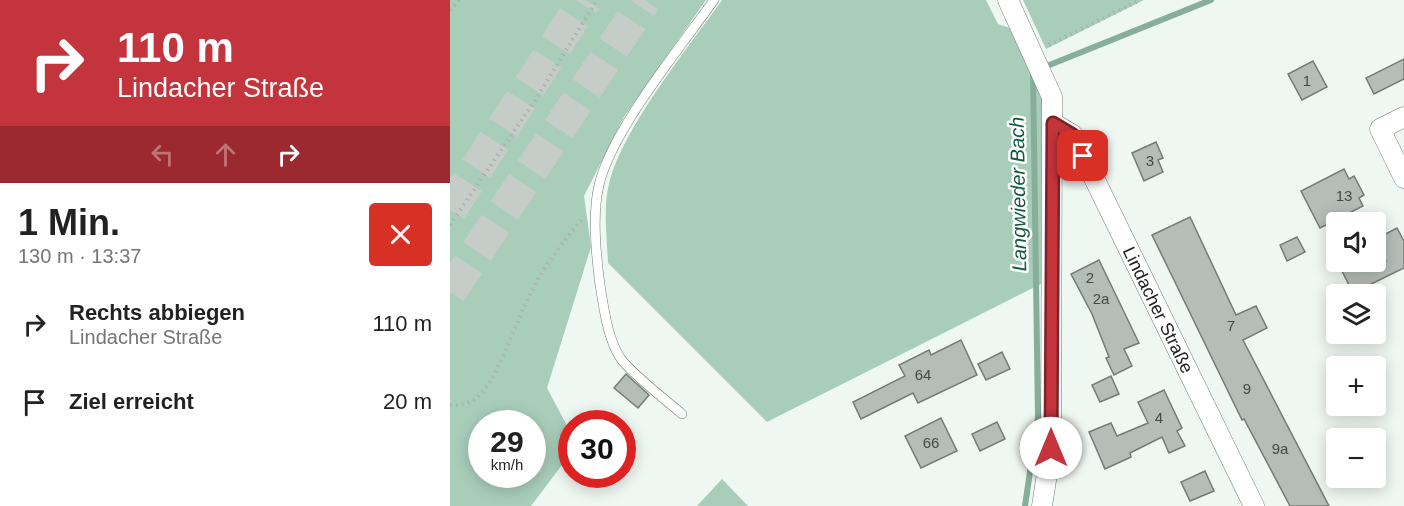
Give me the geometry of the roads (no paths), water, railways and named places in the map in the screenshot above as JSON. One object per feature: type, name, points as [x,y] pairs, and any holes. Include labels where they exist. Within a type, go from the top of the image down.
[{"type":"street","points":[[1008,0],[1053,97],[1051,448],[1042,506]]},
{"type":"street","points":[[1404,117],[1380,129],[1404,178]]},
{"type":"street","name":"Lindacher Straße","points":[[1053,123],[1073,135],[1254,506]]},
{"type":"lane","points":[[682,414],[621,359],[605,318],[597,200],[599,184],[613,149],[630,120],[714,0]]},
{"type":"waterway","name":"Langwieder Bach","points":[[1042,68],[1211,0]]},
{"type":"waterway","name":"Langwieder Bach","points":[[1025,506],[1038,417],[1033,73]]},
{"type":"tunnel","points":[[450,210],[585,0]]},
{"type":"tunnel","points":[[450,292],[645,0]]}]
